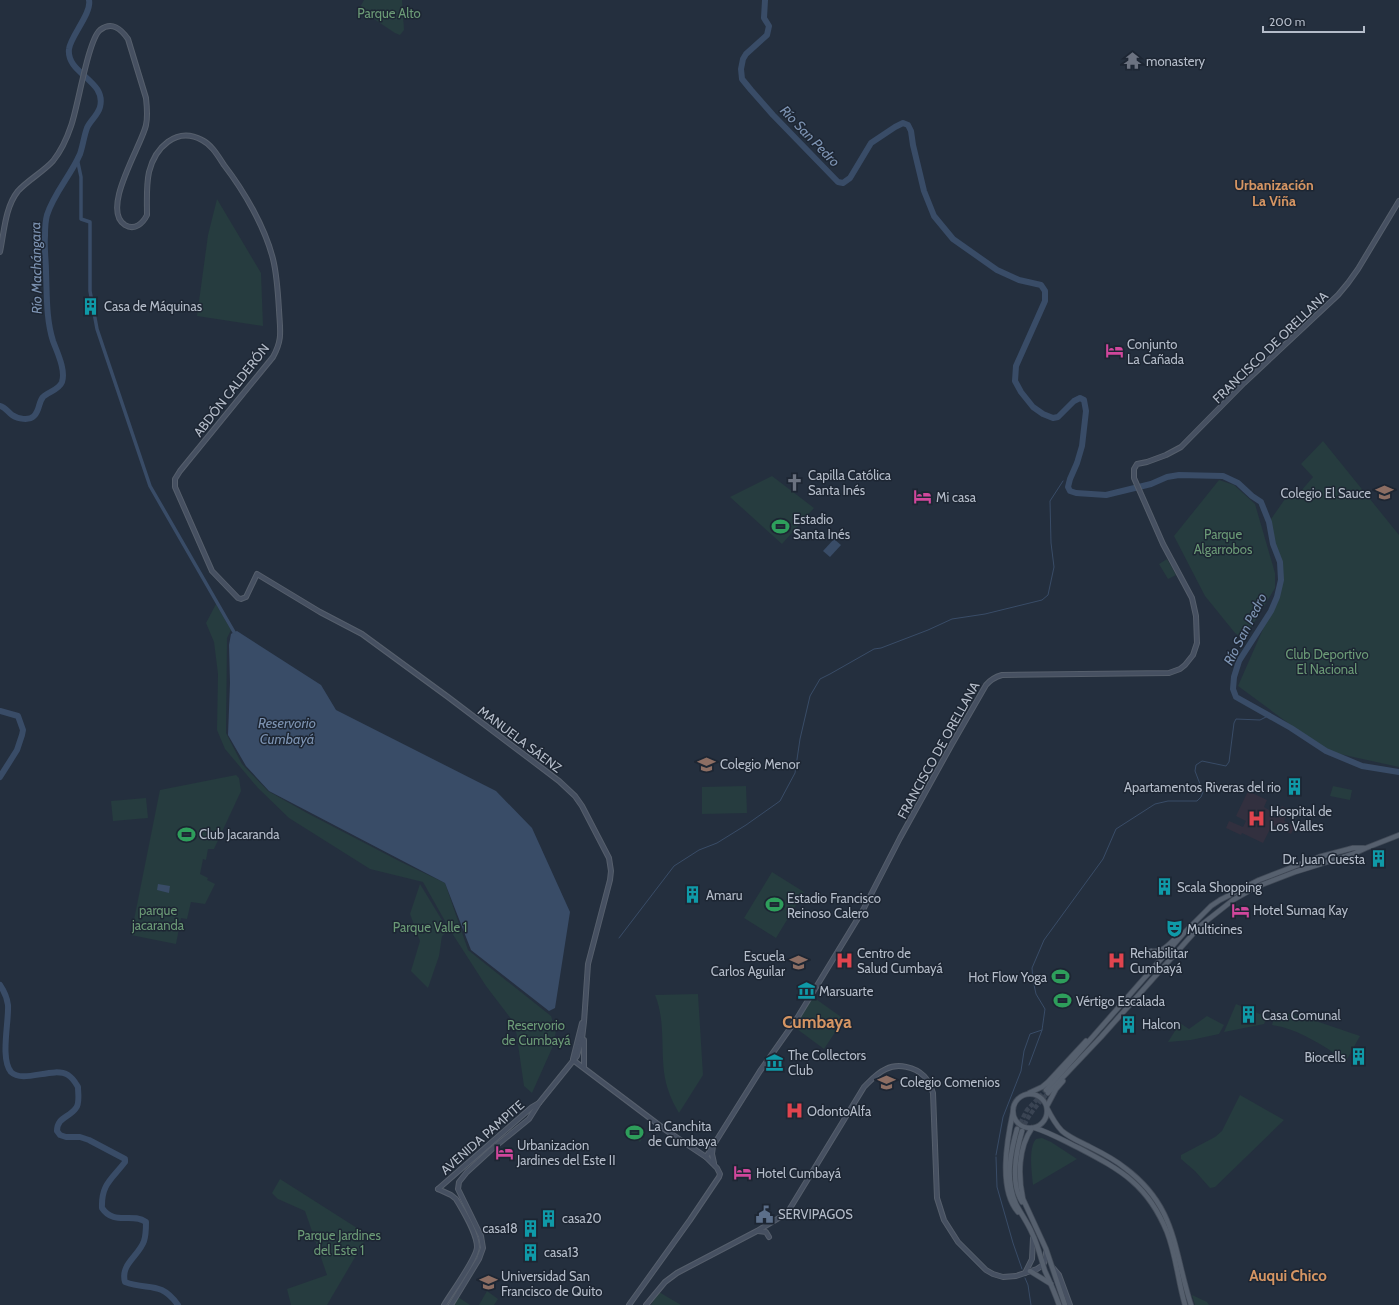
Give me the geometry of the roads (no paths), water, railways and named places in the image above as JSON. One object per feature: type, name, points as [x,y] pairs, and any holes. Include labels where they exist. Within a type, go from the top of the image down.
[{"type":"main road","points":[[1066,1305],[1046,1249],[1023,1199],[1020,1174],[1024,1144],[1028,1134],[1043,1122],[1047,1113],[1047,1107],[1056,1089],[1200,926],[1227,904],[1256,887],[1295,872],[1353,854],[1399,835]]},
{"type":"main road","points":[[1101,1037],[1047,1091],[1102,1026],[1211,906],[1253,882],[1319,858],[1353,848],[1366,848]]},
{"type":"main road","points":[[1151,951],[1160,951],[1184,934]]},
{"type":"main road","points":[[1023,1218],[1013,1207],[1008,1194],[1006,1182],[1009,1128],[1014,1104],[1020,1097],[1042,1087],[1048,1082],[1080,1046],[1102,1026]]},
{"type":"main road","points":[[1028,1094],[1037,1095],[1045,1102],[1056,1123],[1063,1132],[1110,1157],[1146,1186],[1164,1212],[1173,1235],[1191,1305]]},
{"type":"main road","points":[[1012,1112],[1017,1123],[1021,1126],[1034,1128],[1055,1135],[1108,1163],[1129,1178],[1146,1195],[1157,1211],[1172,1246],[1185,1305]]},
{"type":"main road","points":[[1029,1213],[1020,1198],[1016,1182],[1015,1164],[1020,1130],[1012,1148],[1010,1162],[1010,1182],[1012,1194],[1033,1235],[1059,1305]]},
{"type":"main road","points":[[1026,1272],[1051,1284]]},
{"type":"street","name":"ABDÓN CALDERÓN","points":[[0,252],[8,213],[18,191],[52,161],[59,152],[72,124],[93,41],[96,35],[100,30],[106,27],[111,26],[119,28],[128,39],[146,98],[147,108],[146,127],[124,177],[118,196],[119,215],[124,225],[141,225],[147,215],[147,185],[149,172],[161,149],[168,140],[173,138],[180,136],[192,137],[203,140],[211,147],[232,174],[248,201],[271,252],[279,302],[280,340],[278,347],[273,357],[180,472],[174,484],[212,571],[238,598],[241,599],[246,597],[258,574]]},
{"type":"street","name":"FRANCISCO DE ORELLANA","points":[[706,1157],[760,1071],[790,1029],[863,910],[900,838],[986,684],[997,676],[1002,675],[1164,674],[1180,669],[1190,660],[1195,649],[1197,636],[1196,616],[1192,598],[1163,544],[1135,481],[1133,473],[1137,464],[1166,455],[1181,446],[1244,383],[1338,296],[1358,269],[1399,200]]},
{"type":"street","name":"MANUELA SÁENZ","points":[[258,574],[320,612],[362,634],[532,760],[576,796],[609,858],[611,871],[588,964],[582,1039],[577,1056],[573,1060]]},
{"type":"street","name":"MANUELA SÁENZ","points":[[573,1060],[584,1015]]},
{"type":"street","points":[[584,1022],[584,1067]]},
{"type":"street","points":[[573,1060],[667,1131],[714,1164]]},
{"type":"street","name":"AVENIDA PAMPITE","points":[[451,1305],[479,1259],[483,1248],[481,1236],[458,1189],[460,1180],[491,1150],[529,1119],[539,1103],[573,1060]]},
{"type":"street","points":[[646,1305],[665,1282],[677,1273],[784,1215],[789,1210],[866,1086],[874,1076],[894,1066],[902,1066],[918,1071],[929,1083],[933,1093],[937,1198],[944,1220],[958,1242],[986,1270],[998,1276],[1017,1276],[1043,1265],[1046,1258],[1046,1249]]},
{"type":"street","name":"AVENIDA PAMPITE","points":[[444,1305],[477,1251],[474,1233],[459,1205],[452,1195],[438,1189],[532,1107],[539,1103]]},
{"type":"street","points":[[629,1305],[692,1218],[720,1175],[714,1164],[712,1154],[715,1143]]},
{"type":"street","points":[[454,1175],[460,1180]]},
{"type":"street","points":[[459,1205],[464,1202]]},
{"type":"street","points":[[757,1231],[760,1230],[766,1232],[769,1237]]},
{"type":"street","points":[[1026,1272],[1032,1259],[1033,1235]]},
{"type":"street","points":[[1052,1267],[1059,1275],[1070,1305]]},
{"type":"water","points":[[834,539],[841,545],[830,557],[823,551]]},
{"type":"water","name":"Reservorio Cumbayá","points":[[237,631],[321,685],[336,710],[496,791],[532,828],[570,912],[555,1008],[549,1011],[471,950],[445,883],[269,791],[246,766],[228,735],[230,683],[229,645],[231,634]]},
{"type":"water","points":[[158,884],[170,886],[169,893],[157,890]]},
{"type":"waterway","name":"Río Machángara","points":[[0,406],[5,408],[17,418],[32,418],[43,397],[56,389],[62,382],[62,367],[53,341],[48,316],[45,226],[50,207],[76,162],[80,154],[87,128],[98,113],[100,107],[101,98],[98,90],[74,65],[70,58],[69,49],[70,44],[87,11],[89,0]]},
{"type":"waterway","name":"Río San Pedro","points":[[765,0],[764,18],[769,26],[767,35],[746,54],[743,59],[741,69],[742,79],[773,115],[838,182],[843,183],[850,178],[871,143],[903,123],[908,125],[911,131],[924,191],[934,216],[953,239],[997,270],[1019,280],[1041,285],[1045,291],[1045,301],[1016,366],[1015,381],[1021,392],[1033,407],[1043,414],[1053,418],[1058,417],[1074,401],[1080,398],[1084,400],[1086,411],[1082,446],[1070,479],[1068,487],[1070,491],[1076,493],[1106,495],[1151,484],[1167,477],[1179,475],[1223,476],[1238,483],[1261,502],[1269,522],[1273,544],[1280,562],[1281,580],[1277,597],[1271,611],[1239,661],[1234,677],[1233,689],[1236,697],[1291,728],[1326,751],[1362,766],[1399,772]]},
{"type":"waterway","points":[[77,158],[81,177],[81,219],[90,222],[90,291],[97,329],[150,486],[234,632]]},
{"type":"waterway","points":[[619,938],[674,866],[699,850],[717,843],[780,801],[795,773],[800,739],[810,696],[820,679],[874,649],[881,648],[928,630],[952,619],[985,614],[1042,600],[1048,595],[1054,567],[1051,543],[1050,501],[1063,481]]},
{"type":"waterway","name":"Río Machángara","points":[[0,711],[18,716],[23,730],[17,750],[0,777]]},
{"type":"waterway","points":[[1029,1065],[1042,1030],[1045,1009],[1036,994],[1032,968],[1044,940],[1103,859],[1116,829],[1155,804],[1168,801],[1197,801],[1203,792],[1195,771],[1196,765],[1202,761],[1226,766],[1229,762],[1234,723],[1236,719],[1260,720],[1268,716]]},
{"type":"waterway","name":"Río Machángara","points":[[0,985],[5,994],[8,1005],[5,1050],[8,1066],[11,1072],[16,1075],[23,1076],[54,1072],[70,1076],[78,1087],[78,1104],[73,1111],[61,1120],[57,1131],[60,1135],[66,1137],[80,1137],[89,1140],[125,1159],[125,1162],[105,1187],[102,1200],[102,1208],[112,1216],[118,1218],[141,1219],[146,1222],[146,1234],[144,1241],[142,1246],[127,1265],[124,1276],[125,1282],[133,1285],[159,1289],[171,1297],[178,1305]]},
{"type":"waterway","points":[[996,1155],[1003,1117],[1021,1071],[1024,1051],[1030,1034],[1042,1030]]},
{"type":"waterway","points":[[996,1157],[997,1187],[1022,1269]]},
{"type":"waterway","points":[[1025,1278],[1028,1285],[1031,1305]]},
{"type":"tunnel","points":[[1017,1129],[1027,1110],[1046,1090]]},
{"type":"tunnel","points":[[1022,1131],[1036,1106],[1048,1093]]},
{"type":"place","name":"monastery","points":[[1133,61]]},
{"type":"place","name":"Casa de Máquinas","points":[[91,306]]},
{"type":"place","name":"Conjunto La Cañada","points":[[1114,351]]},
{"type":"place","name":"Capilla Católica Santa Inés","points":[[795,482]]},
{"type":"place","name":"Colegio El Sauce","points":[[1384,493]]},
{"type":"place","name":"Mi casa","points":[[923,497]]},
{"type":"place","name":"Estadio Santa Inés","points":[[780,526]]},
{"type":"place","name":"Colegio Menor","points":[[707,764]]},
{"type":"place","name":"Apartamentos Riveras del rio","points":[[1294,787]]},
{"type":"place","name":"Hospital de Los Valles","points":[[1257,818]]},
{"type":"place","name":"Club Jacaranda","points":[[186,834]]},
{"type":"place","name":"Dr. Juan Cuesta","points":[[1378,859]]},
{"type":"place","name":"Scala Shopping","points":[[1164,887]]},
{"type":"place","name":"Amaru","points":[[693,895]]},
{"type":"place","name":"Estadio Francisco Reinoso Calero","points":[[774,905]]},
{"type":"place","name":"Hotel Sumaq Kay","points":[[1240,910]]},
{"type":"place","name":"Multicines","points":[[1174,929]]},
{"type":"place","name":"Centro de Salud Cumbayá","points":[[844,960]]},
{"type":"place","name":"Rehabilitar Cumbayá","points":[[1117,960]]},
{"type":"place","name":"Escuela Carlos Aguilar","points":[[798,963]]},
{"type":"place","name":"Hot Flow Yoga","points":[[1060,977]]},
{"type":"place","name":"Marsuarte","points":[[806,991]]},
{"type":"place","name":"Vértigo Escalada","points":[[1063,1001]]},
{"type":"place","name":"Casa Comunal","points":[[1249,1015]]},
{"type":"place","name":"Halcon","points":[[1129,1024]]},
{"type":"place","name":"Biocells","points":[[1359,1057]]},
{"type":"place","name":"The Collectors Club","points":[[775,1062]]},
{"type":"place","name":"Colegio Comenios","points":[[887,1082]]},
{"type":"place","name":"OdontoAlfa","points":[[794,1111]]},
{"type":"place","name":"La Canchita de Cumbaya","points":[[635,1133]]},
{"type":"place","name":"Urbanizacion Jardines del Este II","points":[[504,1152]]},
{"type":"place","name":"Hotel Cumbayá","points":[[743,1173]]},
{"type":"place","name":"SERVIPAGOS","points":[[765,1214]]},
{"type":"place","name":"casa20","points":[[549,1218]]},
{"type":"place","name":"casa18","points":[[531,1228]]},
{"type":"place","name":"casa13","points":[[531,1252]]},
{"type":"place","name":"Universidad San Francisco de Quito","points":[[488,1283]]},
{"type":"district","name":"Urbanización La Viña","points":[[1274,194]]},
{"type":"district","name":"Cumbaya","points":[[817,1022]]},
{"type":"district","name":"Auqui Chico","points":[[1288,1276]]},
{"type":"park label","name":"Parque Alto","points":[[389,13]]},
{"type":"park label","name":"Parque Algarrobos","points":[[1223,542]]},
{"type":"park label","name":"Club Deportivo El Nacional","points":[[1327,662]]},
{"type":"park label","name":"parque jacaranda","points":[[158,918]]},
{"type":"park label","name":"Parque Valle 1","points":[[430,927]]},
{"type":"park label","name":"Reservorio de Cumbayá","points":[[536,1032]]},
{"type":"park label","name":"Parque Jardines del Este 1","points":[[339,1242]]}]
